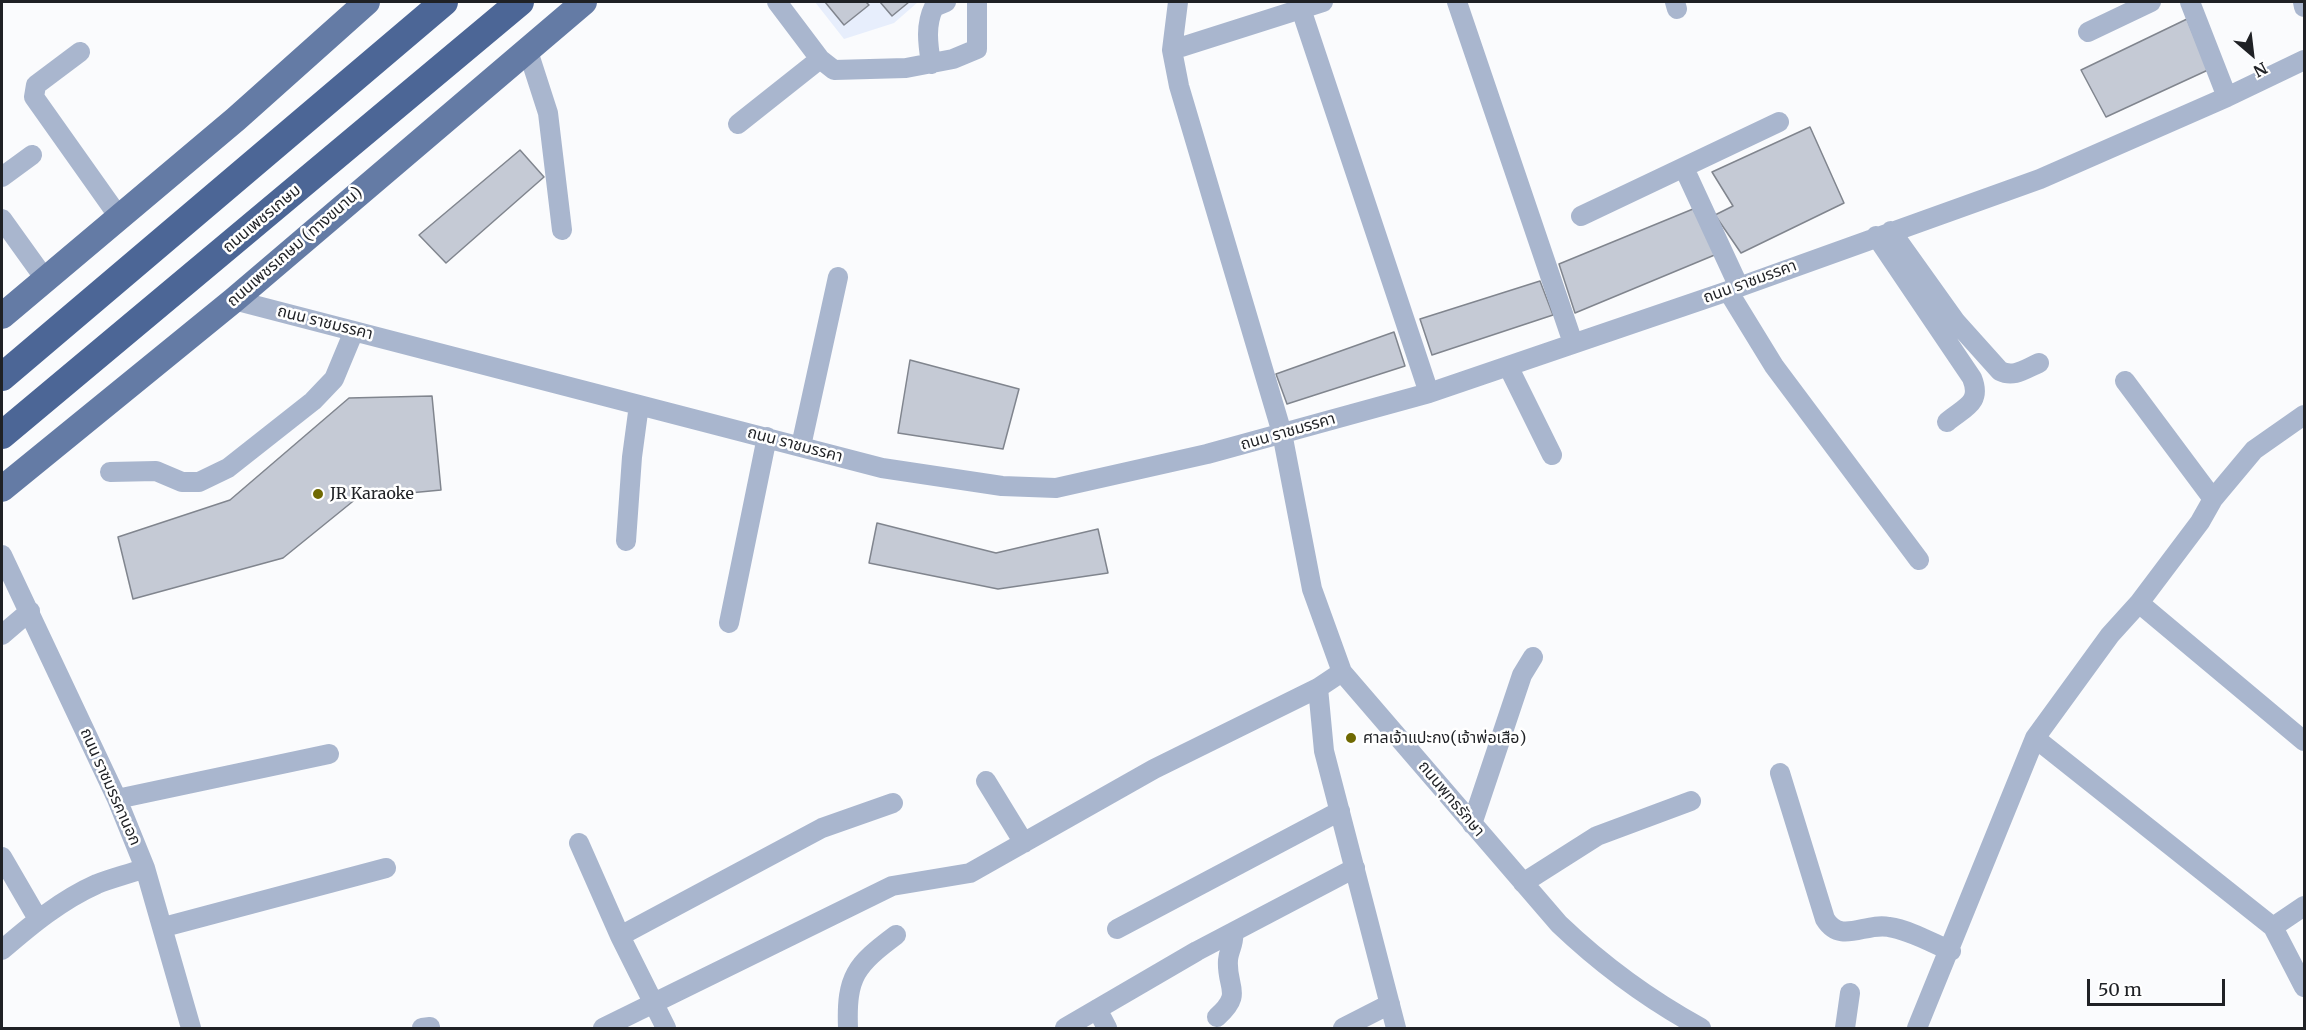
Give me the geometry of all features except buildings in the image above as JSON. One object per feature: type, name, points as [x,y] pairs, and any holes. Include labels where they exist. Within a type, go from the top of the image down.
[{"type":"highway","points":[[2,377],[444,2]]},
{"type":"highway","name":"ถนนเพชรเกษม","points":[[2,435],[520,2]]},
{"type":"main road","points":[[2,316],[236,119],[367,2]]},
{"type":"main road","name":"ถนนเพชรเกษม (ทางขนาน)","points":[[2,489],[234,300],[527,48],[584,2]]},
{"type":"street","points":[[777,2],[820,59],[834,70],[906,68],[953,60],[977,49],[977,2]]},
{"type":"street","points":[[931,63],[927,38],[929,19],[934,7],[946,2]]},
{"type":"street","name":"ถนนพุทธรักษา","points":[[1178,2],[1172,50],[1193,142],[1282,433],[1312,589],[1342,672],[1559,924],[1598,961],[1653,1002],[1701,1029]]},
{"type":"street","points":[[1172,50],[1323,2]]},
{"type":"street","points":[[1457,2],[1573,343]]},
{"type":"street","points":[[2088,32],[2151,2]]},
{"type":"street","points":[[2190,2],[2228,97]]},
{"type":"street","points":[[2303,2],[2304,7]]},
{"type":"street","points":[[1301,9],[1429,393]]},
{"type":"street","points":[[527,48],[548,113],[562,230]]},
{"type":"street","points":[[80,52],[36,85],[34,97],[119,217]]},
{"type":"street","points":[[738,124],[820,59]]},
{"type":"street","name":"ถนน ราชมรรคา","points":[[234,300],[882,468],[1002,486],[1056,488],[1197,457],[1429,393],[1734,289],[2040,179],[2228,97],[2304,60]]},
{"type":"street","points":[[1581,216],[1779,122]]},
{"type":"street","points":[[2,177],[32,155]]},
{"type":"street","points":[[1684,168],[1734,289],[1774,366],[1919,560]]},
{"type":"street","points":[[2,219],[45,279]]},
{"type":"street","points":[[1883,234],[2000,371],[2008,375],[2016,374],[2038,363]]},
{"type":"street","points":[[1883,234],[1975,384],[1977,395],[1974,400],[1947,422]]},
{"type":"street","points":[[801,446],[838,277]]},
{"type":"street","points":[[110,472],[156,471],[182,482],[199,482],[228,468],[313,401],[334,379],[354,331]]},
{"type":"street","points":[[1508,366],[1552,455]]},
{"type":"street","points":[[2125,381],[2213,499]]},
{"type":"street","points":[[627,541],[632,457],[639,405]]},
{"type":"street","points":[[1917,1029],[1951,951],[2035,738],[2104,643],[2139,603],[2200,522],[2213,499],[2254,450],[2304,414]]},
{"type":"street","points":[[729,623],[767,437]]},
{"type":"street","name":"ถนน ราชมรรคานอก","points":[[2,555],[117,799],[145,868],[164,927],[191,1029]]},
{"type":"street","points":[[2139,603],[2304,741]]},
{"type":"street","points":[[2,635],[30,611]]},
{"type":"street","points":[[1472,825],[1522,675],[1533,657]]},
{"type":"street","points":[[603,1029],[892,886],[970,873],[1154,769],[1318,688],[1342,672]]},
{"type":"street","points":[[1318,688],[1324,751],[1396,1029]]},
{"type":"street","points":[[2035,738],[2273,927],[2304,987]]},
{"type":"street","points":[[117,799],[329,754]]},
{"type":"street","points":[[1780,774],[1825,919],[1831,929],[1840,933],[1888,926],[1951,951]]},
{"type":"street","points":[[986,781],[1024,843]]},
{"type":"street","points":[[1523,883],[1597,836],[1691,801]]},
{"type":"street","points":[[620,936],[822,828],[893,803]]},
{"type":"street","points":[[1117,929],[1340,811]]},
{"type":"street","points":[[579,843],[620,936],[666,1029]]},
{"type":"street","points":[[2,857],[38,919]]},
{"type":"street","points":[[2,950],[38,919],[98,884],[145,868]]},
{"type":"street","points":[[164,927],[387,868]]},
{"type":"street","points":[[1065,1029],[1233,932],[1354,868]]},
{"type":"street","points":[[2273,927],[2304,906]]},
{"type":"street","points":[[1217,1017],[1227,1008],[1234,994],[1228,961],[1234,940],[1233,932]]},
{"type":"street","points":[[848,1029],[848,1001],[858,967],[897,935]]},
{"type":"street","points":[[1845,1029],[1850,993]]},
{"type":"street","points":[[1343,1029],[1390,1004]]},
{"type":"street","points":[[1097,1009],[1107,1029]]},
{"type":"shaded area","points":[[815,2],[918,2],[894,23],[844,39]]},
{"type":"place","name":"JR Karaoke","points":[[318,494]]},
{"type":"place","name":"ศาลเจ้าแปะกง(เจ้าพ่อเสือ)","points":[[1351,738]]}]
